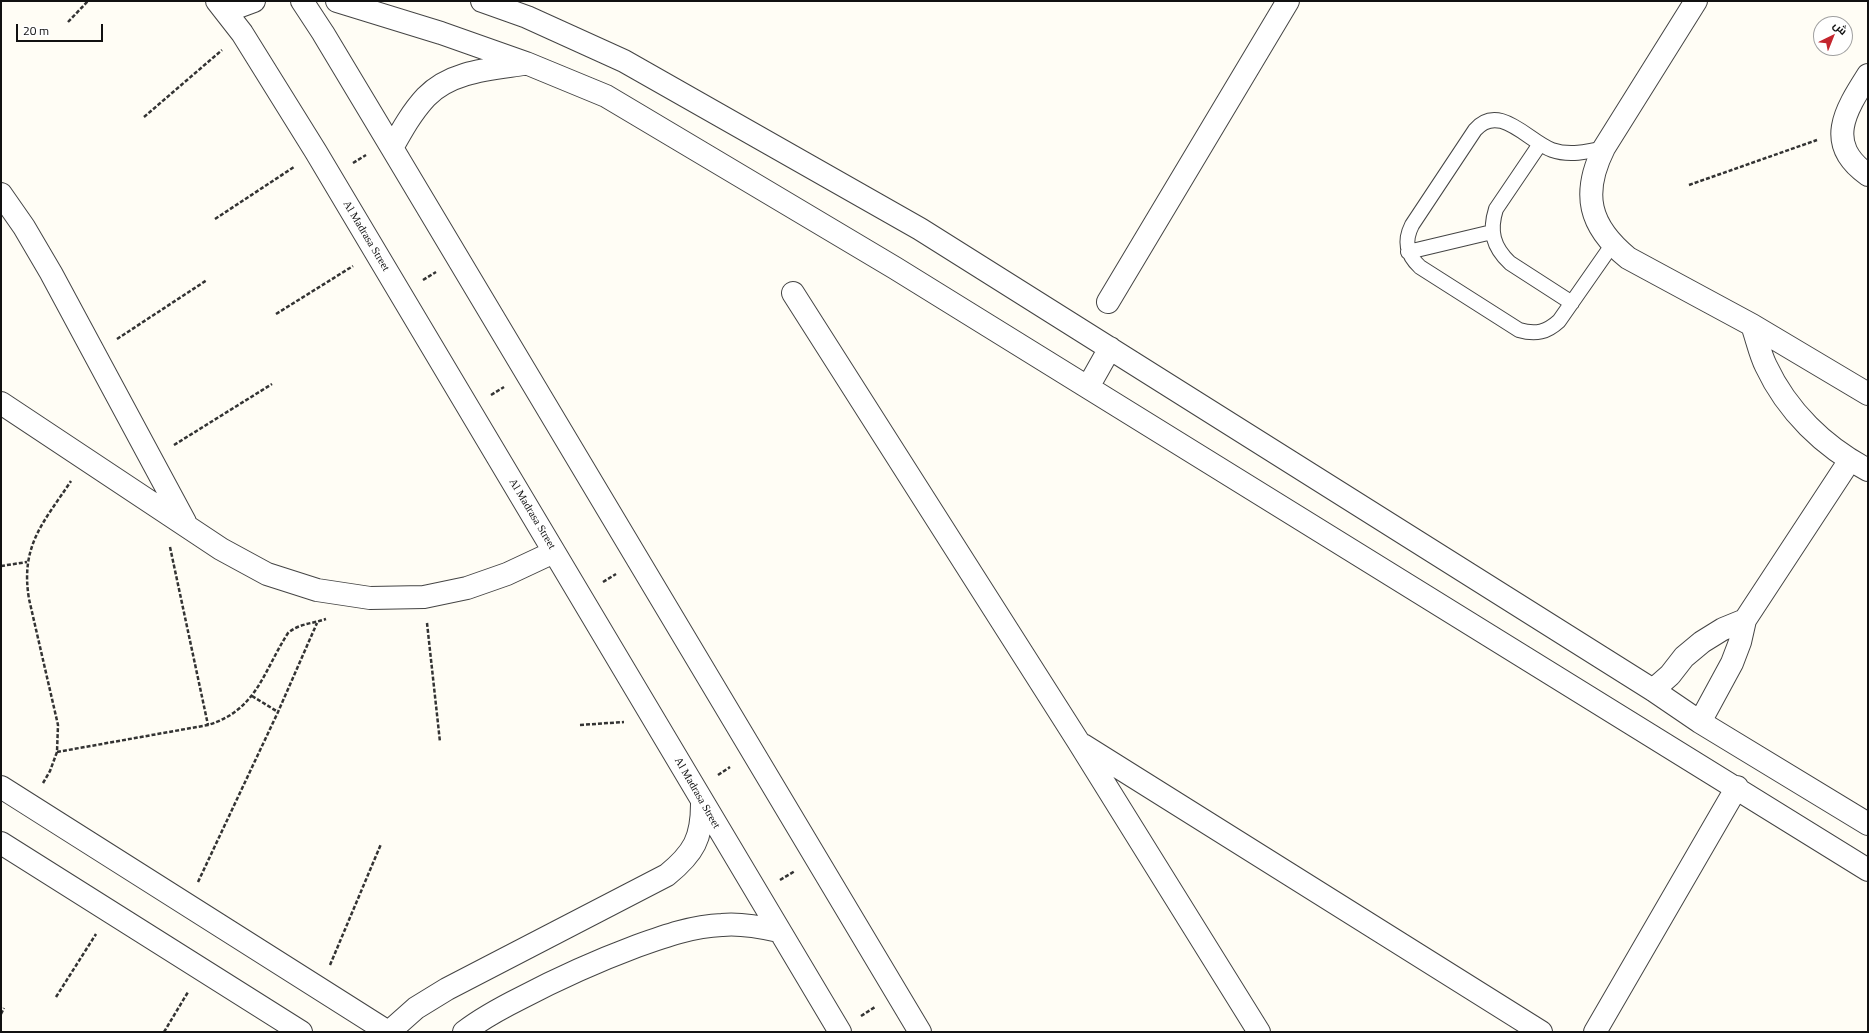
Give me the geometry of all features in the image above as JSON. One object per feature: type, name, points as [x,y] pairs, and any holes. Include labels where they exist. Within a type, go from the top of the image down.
[{"type":"street","points":[[222,6],[254,1]]},
{"type":"street","points":[[302,1],[324,34],[391,145],[920,1032]]},
{"type":"street","points":[[337,1],[441,33],[526,64],[606,96],[895,268],[1737,787],[1868,870]]},
{"type":"street","points":[[482,1],[527,18],[624,61],[920,229],[1654,690],[1700,722],[1868,824]]},
{"type":"street","points":[[1108,302],[1288,1]]},
{"type":"street","points":[[1696,1],[1604,148],[1595,167],[1591,187],[1592,208],[1600,228],[1612,245],[1628,258],[1752,325],[1868,394]]},
{"type":"street","name":"Al Madrasa Street","points":[[222,6],[242,33],[316,152],[839,1030]]},
{"type":"street","points":[[391,145],[410,117],[427,96],[448,81],[467,74],[526,64]]},
{"type":"street","points":[[1868,75],[1845,114],[1842,131],[1845,148],[1854,162],[1868,174]]},
{"type":"street","points":[[1,194],[30,237],[186,525]]},
{"type":"street","points":[[793,293],[1078,742],[1259,1032]]},
{"type":"street","points":[[1700,722],[1732,663],[1740,642],[1745,620],[1859,465],[1816,435],[1788,403],[1766,366],[1752,325]]},
{"type":"street","points":[[1088,387],[1110,348]]},
{"type":"street","points":[[1,403],[221,549],[267,574],[317,590],[370,598],[424,597],[467,588],[507,574],[554,552]]},
{"type":"street","points":[[1654,690],[1670,675],[1684,657],[1702,642],[1723,629],[1745,620]]},
{"type":"street","points":[[1078,742],[1541,1032]]},
{"type":"street","points":[[1,787],[389,1032],[416,1008],[447,989],[668,875],[684,861],[695,844],[702,824],[699,796]]},
{"type":"street","points":[[1595,1032],[1737,787]]},
{"type":"street","points":[[1,843],[301,1032]]},
{"type":"street","points":[[464,1032],[500,1009],[552,982],[608,957],[667,936],[695,928],[723,924],[751,926],[779,931]]},
{"type":"lane","points":[[1604,148],[1587,153],[1570,154],[1552,150],[1500,120],[1486,120],[1480,125],[1412,224],[1406,243],[1408,252],[1420,267],[1519,330],[1535,333],[1551,328],[1559,320],[1612,245]]},
{"type":"lane","points":[[1540,144],[1496,209],[1492,220],[1492,232],[1495,244],[1501,255],[1510,263],[1572,303]]},
{"type":"lane","points":[[1408,252],[1492,232]]},
{"type":"path","points":[[68,22],[88,1]]},
{"type":"path","points":[[144,117],[242,33]]},
{"type":"path","points":[[1689,186],[1842,131]]},
{"type":"path","points":[[330,176],[391,145]]},
{"type":"path","points":[[215,219],[316,152]]},
{"type":"path","points":[[276,314],[375,251]]},
{"type":"path","points":[[400,293],[458,259]]},
{"type":"path","points":[[94,354],[207,280]]},
{"type":"path","points":[[468,408],[527,374]]},
{"type":"path","points":[[151,460],[272,384]]},
{"type":"path","points":[[26,803],[40,788],[50,771],[57,752],[58,725],[29,598],[26,580],[27,562],[38,532],[86,458]]},
{"type":"path","points":[[162,509],[208,725]]},
{"type":"path","points":[[580,595],[639,561]]},
{"type":"path","points":[[1,566],[27,562]]},
{"type":"path","points":[[424,597],[440,742]]},
{"type":"path","points":[[57,752],[208,725],[233,714],[252,696],[288,633],[295,627],[332,618]]},
{"type":"path","points":[[187,905],[278,712],[317,622]]},
{"type":"path","points":[[252,696],[278,712]]},
{"type":"path","points":[[580,725],[654,720]]},
{"type":"path","points":[[699,796],[753,752]]},
{"type":"path","points":[[320,989],[381,844]]},
{"type":"path","points":[[757,893],[816,859]]},
{"type":"path","points":[[56,997],[110,912]]},
{"type":"path","points":[[164,1032],[202,970]]},
{"type":"path","points":[[839,1030],[897,995]]},
{"type":"path","points":[[1,1014],[4,1008]]}]
